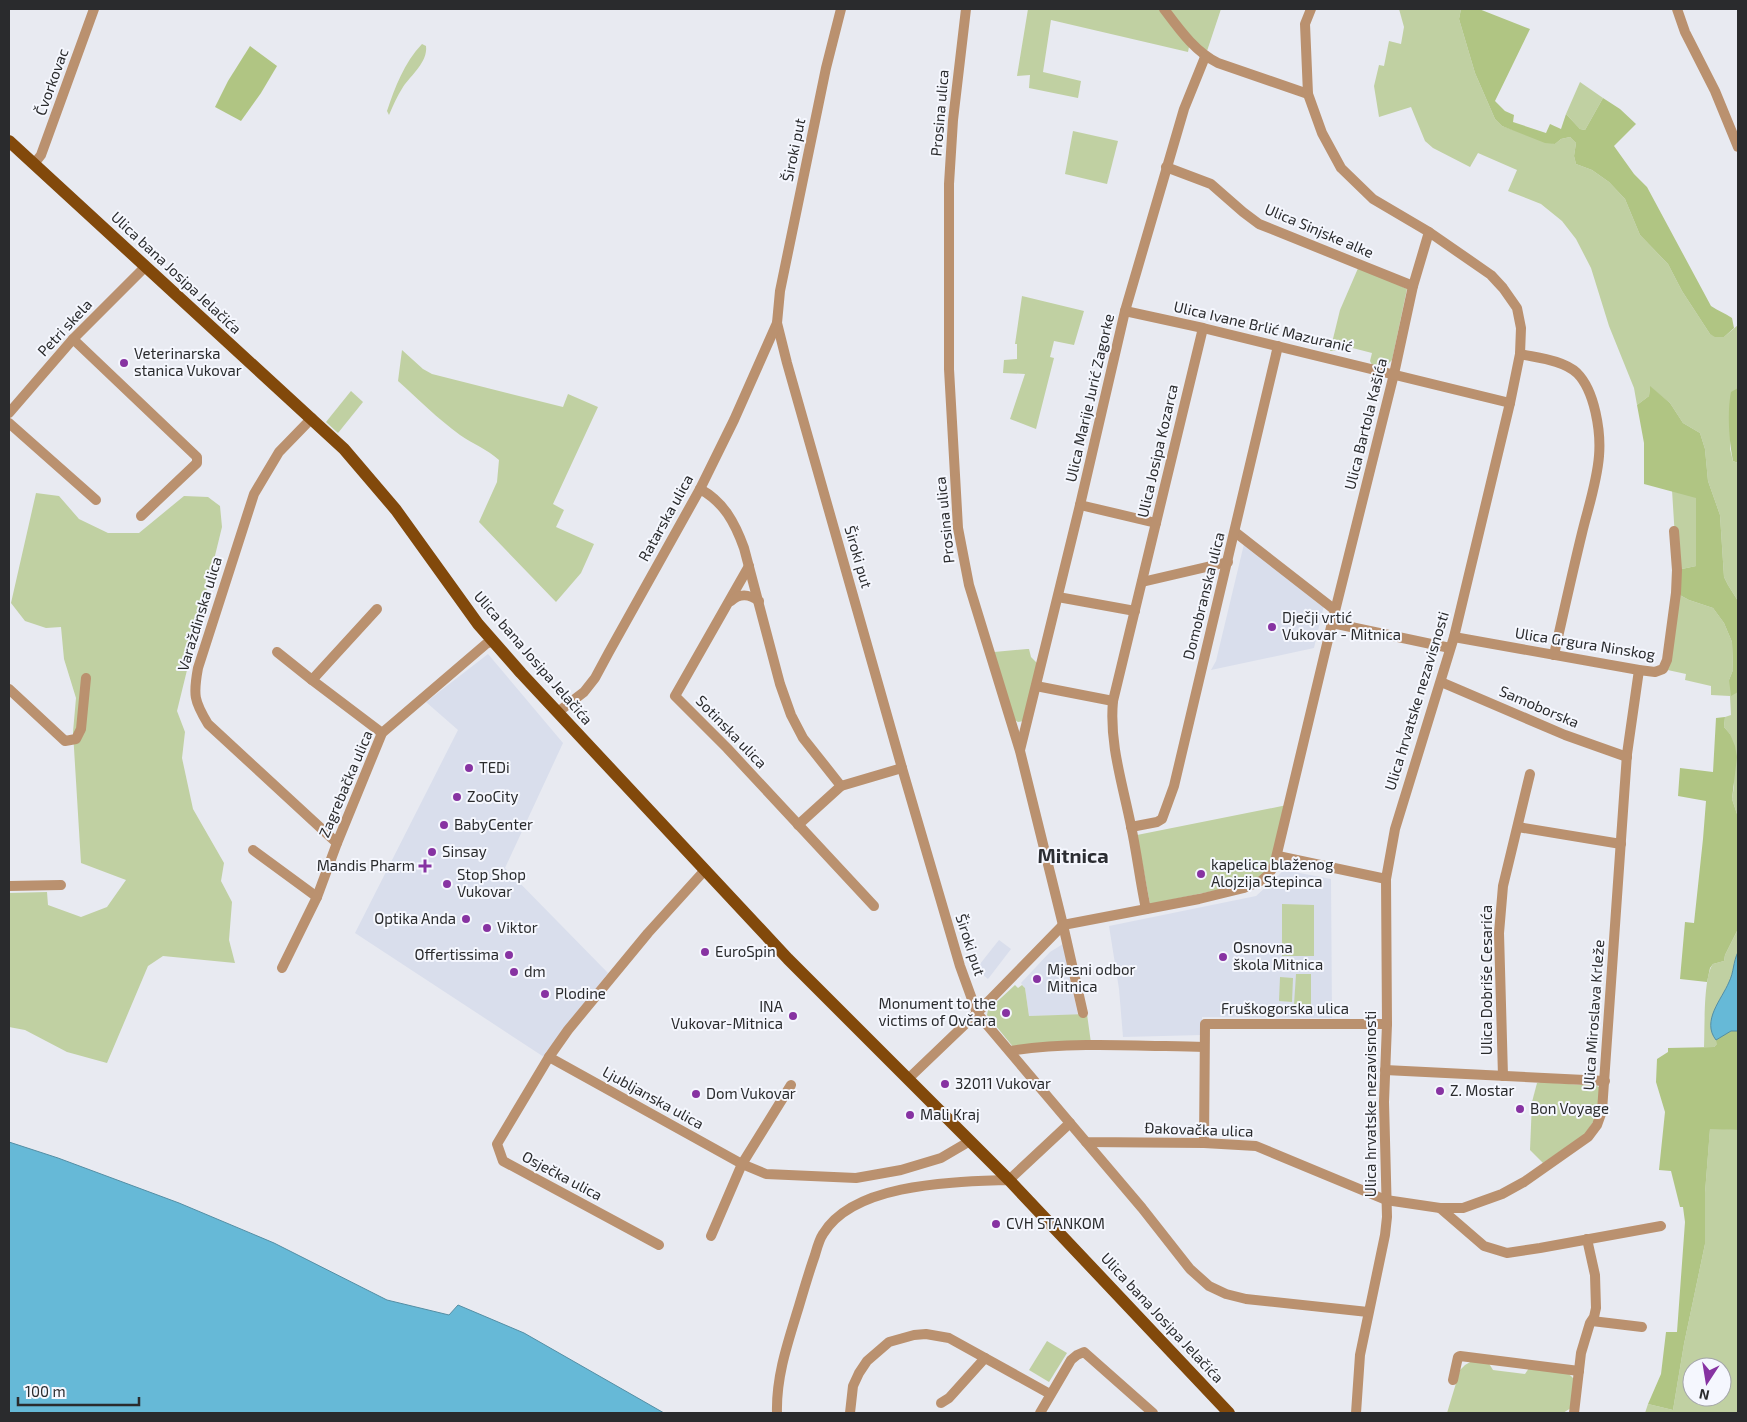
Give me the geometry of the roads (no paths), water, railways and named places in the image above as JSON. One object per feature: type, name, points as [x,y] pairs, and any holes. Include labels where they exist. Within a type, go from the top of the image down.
[{"type":"main road","name":"Ulica bana Josipa Jelačića","points":[[9,141],[344,449],[378,488],[467,609],[493,641],[558,712],[788,959],[1009,1180],[1229,1413]]},
{"type":"street","name":"Čvorkovac","points":[[34,164],[41,155],[94,9]]},
{"type":"street","name":"Široki put","points":[[841,9],[826,68],[780,291],[777,322],[789,371],[902,768],[960,966],[977,1013]]},
{"type":"street","name":"Prosina ulica","points":[[966,9],[953,120],[949,184],[950,369],[958,528],[969,585],[1020,751],[1063,925],[1082,1013]]},
{"type":"street","points":[[1164,9],[1205,57],[1308,94]]},
{"type":"street","name":"Ulica hrvatske nezavisnosti","points":[[1311,9],[1305,24],[1308,94],[1322,133],[1341,168],[1373,199],[1429,232],[1491,274],[1504,288],[1517,308],[1521,328],[1520,354],[1510,403],[1454,637],[1395,829],[1386,879],[1387,1024],[1384,1110],[1387,1217],[1385,1236],[1360,1355],[1358,1413]]},
{"type":"street","points":[[1677,9],[1685,32],[1715,91],[1738,147]]},
{"type":"street","name":"Ulica Marije Jurić Zagorke","points":[[1020,751],[1125,311],[1184,109],[1205,57]]},
{"type":"street","name":"Ulica Sinjske alke","points":[[1166,167],[1211,184],[1259,224],[1413,286]]},
{"type":"street","name":"Ulica Bartola Kašića","points":[[1063,925],[1214,895],[1254,885],[1268,875],[1278,856],[1335,610],[1394,374],[1413,286],[1429,232]]},
{"type":"street","name":"Petri skela","points":[[9,413],[73,339],[145,267]]},
{"type":"street","name":"Ulica Ivane Brlić Mazuranić","points":[[1125,311],[1203,328],[1510,403]]},
{"type":"street","name":"Ratarska ulica","points":[[558,712],[584,692],[594,678],[700,490],[734,420],[777,322]]},
{"type":"street","name":"Ulica Josipa Kozarca","points":[[1146,909],[1114,750],[1111,721],[1113,701],[1203,328]]},
{"type":"street","points":[[73,339],[197,457],[197,463],[141,516]]},
{"type":"street","name":"Domobranska ulica","points":[[1131,827],[1157,822],[1165,815],[1174,786],[1278,346]]},
{"type":"street","points":[[1520,354],[1555,362],[1576,372],[1584,382],[1591,397],[1598,431],[1599,455],[1593,491],[1554,655]]},
{"type":"street","name":"Varaždinska ulica","points":[[312,418],[279,452],[254,494],[198,668],[194,689],[199,710],[208,724],[337,842]]},
{"type":"street","points":[[9,423],[96,500]]},
{"type":"street","points":[[700,490],[709,494],[721,504],[739,532],[780,684],[796,726],[819,760],[841,786]]},
{"type":"street","points":[[1080,504],[1156,523]]},
{"type":"street","name":"Ulica Grgura Ninskog","points":[[1454,637],[1639,670],[1655,672],[1663,670],[1667,660],[1676,593],[1677,570],[1674,531]]},
{"type":"street","points":[[1235,532],[1335,610]]},
{"type":"street","points":[[1142,582],[1228,562]]},
{"type":"street","name":"Sotinska ulica","points":[[749,566],[674,696],[727,748],[874,906]]},
{"type":"street","points":[[729,603],[739,596],[746,595],[759,601]]},
{"type":"street","points":[[1058,597],[1135,611]]},
{"type":"street","points":[[312,680],[376,609]]},
{"type":"street","points":[[1332,623],[1450,648]]},
{"type":"street","name":"Zagrebačka ulica","points":[[282,968],[317,897],[337,842],[382,734],[486,644],[493,641]]},
{"type":"street","points":[[277,652],[382,734]]},
{"type":"street","name":"Ulica Miroslava Krleže","points":[[1386,1200],[1440,1208],[1463,1208],[1502,1194],[1524,1182],[1588,1137],[1597,1125],[1602,1111],[1605,1080],[1627,757],[1639,670]]},
{"type":"street","points":[[9,689],[65,741],[76,739],[81,729],[86,678]]},
{"type":"street","name":"Samoborska","points":[[1440,682],[1565,734],[1627,757]]},
{"type":"street","points":[[1036,686],[1113,701]]},
{"type":"street","points":[[798,825],[841,786],[902,768]]},
{"type":"street","name":"Ulica Dobriše Cesarića","points":[[1503,1076],[1499,932],[1503,886],[1530,774]]},
{"type":"street","points":[[1518,826],[1620,844]]},
{"type":"street","points":[[253,850],[317,897]]},
{"type":"street","points":[[1278,856],[1386,879]]},
{"type":"street","points":[[549,1057],[578,1018],[648,933],[705,870]]},
{"type":"street","points":[[9,886],[61,885]]},
{"type":"street","points":[[908,1079],[977,1013],[1063,925]]},
{"type":"street","points":[[977,1013],[1142,1208],[1190,1269],[1209,1286],[1226,1294],[1246,1299],[1368,1312]]},
{"type":"street","name":"Fruškogorska ulica","points":[[1204,1143],[1205,1024],[1387,1024]]},
{"type":"street","points":[[1010,1052],[1028,1048],[1094,1046],[1204,1047]]},
{"type":"street","name":"Ljubljanska ulica","points":[[549,1057],[742,1164],[766,1174],[856,1178],[900,1170],[941,1158],[970,1141]]},
{"type":"street","name":"Osječka ulica","points":[[549,1057],[497,1144],[503,1161],[659,1245]]},
{"type":"street","points":[[1385,1070],[1605,1080]]},
{"type":"street","points":[[711,1236],[742,1164],[791,1085]]},
{"type":"street","points":[[777,1413],[778,1384],[782,1363],[822,1235],[831,1223],[843,1212],[884,1194],[951,1182],[1009,1180],[1070,1124]]},
{"type":"street","name":"Đakovačka ulica","points":[[1086,1142],[1204,1143],[1256,1146],[1386,1200]]},
{"type":"street","points":[[1440,1208],[1484,1246],[1507,1253],[1661,1226]]},
{"type":"street","points":[[1574,1413],[1581,1353],[1596,1308],[1595,1275],[1587,1239]]},
{"type":"street","points":[[1592,1321],[1642,1327]]},
{"type":"street","points":[[850,1413],[853,1386],[867,1361],[889,1342],[914,1335],[926,1334],[949,1338],[1050,1394]]},
{"type":"street","points":[[1040,1413],[1071,1360],[1084,1352],[1153,1413]]},
{"type":"street","points":[[1453,1380],[1458,1357],[1460,1356],[1578,1371]]},
{"type":"street","points":[[941,1403],[949,1398],[986,1358]]},
{"type":"water","points":[[1738,952],[1738,1031],[1731,1031],[1716,1040],[1712,1033],[1711,1025],[1714,1010],[1731,978]]},
{"type":"water","points":[[9,1142],[179,1203],[274,1243],[387,1300],[449,1315],[458,1305],[524,1333],[664,1413],[9,1413]]},
{"type":"place","name":"Veterinarska stanica Vukovar","points":[[124,363]]},
{"type":"place","name":"Dječji vrtić Vukovar - Mitnica","points":[[1272,627]]},
{"type":"place","name":"TEDi","points":[[469,768]]},
{"type":"place","name":"ZooCity","points":[[457,797]]},
{"type":"place","name":"BabyCenter","points":[[444,825]]},
{"type":"place","name":"Sinsay","points":[[432,852]]},
{"type":"place","name":"Mandis Pharm","points":[[425,866]]},
{"type":"place","name":"kapelica blaženog Alojzija Stepinca","points":[[1201,874]]},
{"type":"place","name":"Stop Shop Vukovar","points":[[447,884]]},
{"type":"place","name":"Optika Anda","points":[[466,919]]},
{"type":"place","name":"Viktor","points":[[487,928]]},
{"type":"place","name":"EuroSpin","points":[[705,952]]},
{"type":"place","name":"Offertissima","points":[[509,955]]},
{"type":"place","name":"Osnovna škola Mitnica","points":[[1223,957]]},
{"type":"place","name":"dm","points":[[514,972]]},
{"type":"place","name":"Mjesni odbor Mitnica","points":[[1037,979]]},
{"type":"place","name":"Plodine","points":[[545,994]]},
{"type":"place","name":"Monument to the victims of Ovčara","points":[[1006,1013]]},
{"type":"place","name":"INA Vukovar-Mitnica","points":[[793,1016]]},
{"type":"place","name":"32011 Vukovar","points":[[945,1084]]},
{"type":"place","name":"Z. Mostar","points":[[1440,1091]]},
{"type":"place","name":"Dom Vukovar","points":[[696,1094]]},
{"type":"place","name":"Bon Voyage","points":[[1520,1109]]},
{"type":"place","name":"Mali Kraj","points":[[910,1115]]},
{"type":"place","name":"CVH STANKOM","points":[[996,1224]]},
{"type":"district","name":"Mitnica","points":[[1073,856]]}]
